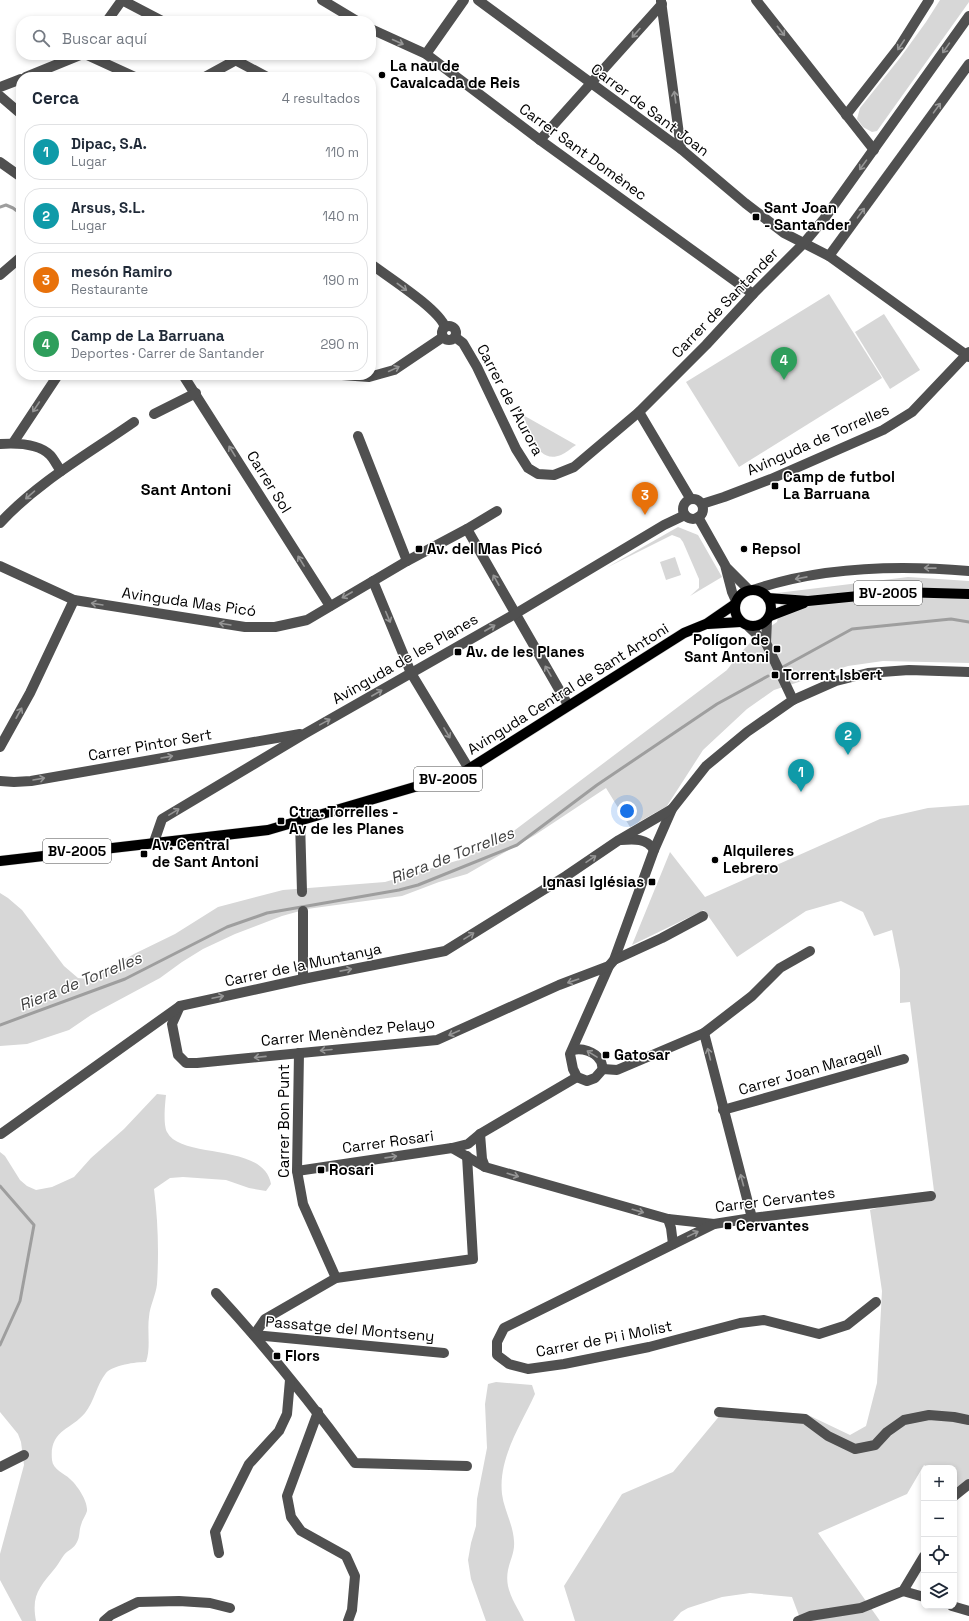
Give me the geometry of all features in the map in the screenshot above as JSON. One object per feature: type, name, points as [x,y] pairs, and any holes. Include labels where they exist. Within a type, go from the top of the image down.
[{"type":"main road","name":"BV-2005","points":[[735,603],[739,596],[751,590],[764,594],[768,598],[808,602],[899,592],[969,594]]},
{"type":"main road","points":[[768,598],[771,607],[768,618]]},
{"type":"main road","name":"BV-2005","points":[[745,624],[759,626],[768,618],[808,602]]},
{"type":"main road","name":"Avinguda Central de Sant Antoni","points":[[0,861],[154,842],[260,831],[456,776],[469,770],[568,705],[684,632],[706,624],[735,603]]},
{"type":"main road","points":[[735,603],[735,614],[745,624]]},
{"type":"main road","name":"Avinguda Central de Sant Antoni","points":[[706,624],[745,624]]},
{"type":"street","points":[[111,16],[122,0],[152,16]]},
{"type":"street","points":[[322,0],[349,16]]},
{"type":"street","points":[[426,54],[464,0]]},
{"type":"street","name":"Carrer de Sant Joan","points":[[478,0],[681,149],[745,203],[784,233],[829,256]]},
{"type":"street","points":[[756,0],[874,150]]},
{"type":"street","points":[[846,115],[900,46],[929,0]]},
{"type":"street","points":[[540,140],[591,84],[661,2]]},
{"type":"street","points":[[661,2],[681,149]]},
{"type":"street","name":"Carrer de Santander","points":[[638,412],[706,345],[824,219],[969,16]]},
{"type":"street","name":"Carrer Sant Domènec","points":[[376,31],[426,54],[540,140],[753,294]]},
{"type":"street","points":[[38,72],[68,60]]},
{"type":"street","points":[[97,60],[124,72]]},
{"type":"street","points":[[212,72],[227,60]]},
{"type":"street","points":[[236,60],[258,72]]},
{"type":"street","points":[[968,355],[829,256],[969,64]]},
{"type":"street","points":[[0,87],[16,81]]},
{"type":"street","points":[[0,96],[16,110]]},
{"type":"street","points":[[0,162],[16,173]]},
{"type":"street","points":[[0,275],[16,261]]},
{"type":"street","points":[[376,268],[423,303],[441,319],[445,327]]},
{"type":"street","points":[[449,325],[453,327],[456,332],[455,337],[449,340],[443,337],[442,331],[445,327],[449,325]]},
{"type":"street","points":[[376,375],[394,370],[443,337]]},
{"type":"street","name":"Carrer de l'Aurora","points":[[455,337],[463,344],[477,367],[516,449],[528,468],[538,474],[554,475],[574,467],[638,412]]},
{"type":"street","name":"Avinguda de Torrelles","points":[[702,504],[771,479],[883,430],[912,412],[968,355]]},
{"type":"street","points":[[13,443],[55,380]]},
{"type":"street","name":"Carrer Sol","points":[[187,380],[330,606]]},
{"type":"street","points":[[154,414],[196,393]]},
{"type":"street","points":[[638,412],[690,498]]},
{"type":"street","points":[[0,524],[12,510],[42,485],[134,422]]},
{"type":"street","points":[[358,436],[407,561]]},
{"type":"street","points":[[0,444],[13,443],[37,447],[49,454],[61,471]]},
{"type":"street","points":[[690,498],[698,499],[702,504],[703,513],[698,518],[691,519],[684,515],[682,507],[690,498]]},
{"type":"street","name":"Avinguda Mas Picó","points":[[0,566],[74,600],[245,627],[275,627],[307,620],[407,561],[497,511]]},
{"type":"street","name":"Avinguda de les Planes","points":[[154,842],[162,819],[306,733],[411,674],[684,515]]},
{"type":"street","points":[[698,518],[724,565],[735,603]]},
{"type":"street","points":[[467,529],[568,705]]},
{"type":"street","points":[[724,565],[751,590],[770,584],[823,574],[883,568],[933,568],[969,571]]},
{"type":"street","points":[[373,581],[411,674],[469,770]]},
{"type":"street","points":[[0,747],[30,693],[74,600]]},
{"type":"street","points":[[766,643],[768,618]]},
{"type":"street","points":[[745,624],[766,643],[793,700]]},
{"type":"street","points":[[810,951],[780,968],[752,996],[704,1033],[617,1070],[603,1070],[595,1078],[588,1081],[577,1077],[573,1069],[570,1054],[612,963],[654,850],[672,809],[706,766],[747,732],[793,700],[836,681],[868,673],[909,670],[969,672]]},
{"type":"street","name":"Carrer Pintor Sert","points":[[0,781],[31,781],[306,733]]},
{"type":"street","name":"Carrer de la Muntanya","points":[[1,1134],[180,1006],[303,979],[445,951],[566,876],[619,840],[672,809]]},
{"type":"street","points":[[300,821],[302,892]]},
{"type":"street","points":[[619,840],[637,838],[651,845],[654,850]]},
{"type":"street","points":[[303,911],[303,979]]},
{"type":"street","name":"Carrer Menèndez Pelayo","points":[[180,1006],[172,1024],[178,1055],[186,1063],[197,1064],[437,1040],[559,985],[612,963],[703,916]]},
{"type":"street","points":[[704,1033],[752,1218]]},
{"type":"street","points":[[573,1050],[581,1048],[590,1052],[600,1060],[603,1070]]},
{"type":"street","name":"Carrer Bon Punt","points":[[299,1053],[297,1171],[303,1204],[336,1278]]},
{"type":"street","name":"Carrer Joan Maragall","points":[[723,1110],[904,1058]]},
{"type":"street","name":"Carrer Rosari","points":[[297,1171],[452,1148],[468,1144],[480,1134],[577,1077]]},
{"type":"street","points":[[480,1134],[482,1159],[485,1167]]},
{"type":"street","name":"Carrer Cervantes","points":[[452,1148],[485,1167],[668,1219],[714,1224],[931,1196]]},
{"type":"street","points":[[254,1335],[265,1318],[336,1278],[473,1259],[467,1156]]},
{"type":"street","points":[[668,1219],[673,1244]]},
{"type":"street","name":"Carrer de Pi i Molist","points":[[714,1224],[504,1328],[497,1342],[497,1355],[510,1364],[528,1369],[564,1364],[649,1347],[740,1323],[764,1320],[819,1334],[848,1325],[876,1302]]},
{"type":"street","points":[[216,1293],[254,1335],[318,1412],[355,1463],[467,1466]]},
{"type":"street","name":"Passatge del Montseny","points":[[254,1335],[444,1353]]},
{"type":"street","points":[[219,1553],[215,1532],[249,1464],[279,1431],[287,1414],[290,1380]]},
{"type":"street","points":[[318,1412],[287,1496],[290,1517],[301,1531],[346,1556],[355,1576],[352,1610],[348,1621]]},
{"type":"street","points":[[720,1412],[805,1419],[828,1436],[855,1449],[875,1445],[887,1432],[904,1420],[929,1415],[969,1420]]},
{"type":"street","points":[[0,1467],[24,1455]]},
{"type":"street","points":[[957,1494],[969,1484]]},
{"type":"street","points":[[798,1621],[810,1616],[861,1608],[903,1591],[921,1561]]},
{"type":"street","points":[[903,1591],[921,1597]]},
{"type":"street","points":[[104,1621],[111,1615],[138,1602],[179,1601],[210,1603],[230,1608]]},
{"type":"street","points":[[957,1607],[969,1611]]},
{"type":"shaded area","points":[[940,0],[969,0],[969,2],[877,131],[872,132],[863,127],[857,119],[860,108],[900,58]]},
{"type":"shaded area","points":[[829,294],[882,378],[739,467],[686,382]]},
{"type":"shaded area","points":[[884,314],[920,370],[890,389],[855,332]]},
{"type":"shaded area","points":[[523,415],[576,445],[561,455],[553,457],[546,455],[540,451],[536,445]]},
{"type":"shaded area","points":[[678,527],[698,535],[722,577],[690,596],[699,588],[699,579],[683,542],[680,538],[672,535],[606,568]]},
{"type":"shaded area","points":[[675,557],[681,575],[666,580],[660,562]]},
{"type":"shaded area","points":[[908,577],[969,581],[969,663],[883,661],[848,666],[774,690],[747,709],[703,750],[667,806],[630,827],[606,788],[535,835],[467,874],[439,882],[402,896],[307,909],[282,916],[235,934],[203,949],[160,978],[91,1015],[69,1030],[27,1044],[0,1046],[0,893],[22,910],[64,966],[78,978],[87,979],[96,977],[134,954],[175,934],[218,907],[283,890],[385,882],[466,858],[515,830],[727,670],[749,644],[777,622],[781,607],[777,593]]},
{"type":"shaded area","points":[[969,805],[969,1481],[957,1486],[957,1465],[921,1465],[921,1470],[907,1494],[818,1533],[880,1621],[801,1621],[792,1597],[750,1593],[722,1597],[688,1608],[681,1612],[673,1621],[575,1621],[564,1586],[622,1494],[673,1472],[726,1408],[806,1414],[850,1435],[866,1426],[877,1383],[882,1291],[870,1210],[934,1191],[910,1002],[900,1003],[900,970],[892,930],[874,936],[863,912],[841,901],[806,911],[737,957],[704,910],[632,945],[670,852],[705,897],[880,819],[928,808]]},
{"type":"shaded area","points":[[157,1094],[166,1095],[165,1124],[167,1132],[175,1141],[204,1150],[239,1156],[254,1162],[265,1171],[271,1184],[266,1191],[249,1188],[226,1180],[183,1177],[170,1178],[154,1189],[157,1225],[158,1272],[149,1317],[148,1351],[146,1362],[131,1363],[109,1370],[100,1382],[91,1404],[85,1413],[57,1436],[54,1442],[52,1460],[54,1466],[70,1479],[79,1489],[86,1503],[87,1511],[76,1544],[64,1555],[38,1591],[35,1604],[36,1621],[22,1621],[0,1580],[0,1554],[24,1465],[21,1442],[18,1434],[0,1412],[0,1152],[5,1156],[20,1180],[27,1186],[36,1190],[52,1187],[74,1177],[91,1158],[124,1129]]},
{"type":"shaded area","points":[[496,1382],[532,1385],[535,1394],[517,1430],[507,1455],[502,1481],[503,1500],[514,1541],[507,1577],[508,1584],[512,1597],[524,1621],[486,1621],[471,1579],[468,1560],[476,1526],[477,1499],[487,1448],[485,1404],[488,1384]]},
{"type":"waterway","points":[[0,207],[6,205],[16,210]]},
{"type":"waterway","name":"Riera de Torrelles","points":[[781,668],[852,629],[951,619],[969,622]]},
{"type":"waterway","name":"Riera de Torrelles","points":[[0,1025],[125,979],[227,927],[267,913],[399,890],[418,885],[517,845],[597,785],[717,704],[768,676]]},
{"type":"waterway","name":"Riera de Torrelles","points":[[0,1186],[34,1225],[20,1301],[0,1345]]},
{"type":"place","name":"La nau de Cavalcada de Reis","points":[[382,75]]},
{"type":"place","name":"Sant Joan - Santander","points":[[756,217]]},
{"type":"place","name":"Camp de La Barruana","points":[[784,380]]},
{"type":"place","name":"Camp de futbol La Barruana","points":[[775,486]]},
{"type":"place","name":"mesón Ramiro","points":[[645,515]]},
{"type":"place","name":"Av. del Mas Picó","points":[[419,549]]},
{"type":"place","name":"Repsol","points":[[744,549]]},
{"type":"place","name":"Polígon de Sant Antoni","points":[[777,649]]},
{"type":"place","name":"Av. de les Planes","points":[[458,652]]},
{"type":"place","name":"Torrent Isbert","points":[[775,675]]},
{"type":"place","name":"Arsus, S.L.","points":[[848,755]]},
{"type":"place","name":"Dipac, S.A.","points":[[801,792]]},
{"type":"place","name":"Ctra. Torrelles - Av de les Planes","points":[[281,821]]},
{"type":"place","name":"Av. Central de Sant Antoni","points":[[144,854]]},
{"type":"place","name":"Alquileres Lebrero","points":[[715,860]]},
{"type":"place","name":"Ignasi Iglésias","points":[[652,882]]},
{"type":"place","name":"Gatosar","points":[[606,1055]]},
{"type":"place","name":"Rosari","points":[[321,1170]]},
{"type":"place","name":"Cervantes","points":[[728,1226]]},
{"type":"place","name":"Flors","points":[[277,1356]]},
{"type":"district","name":"Sant Antoni","points":[[186,489]]}]
